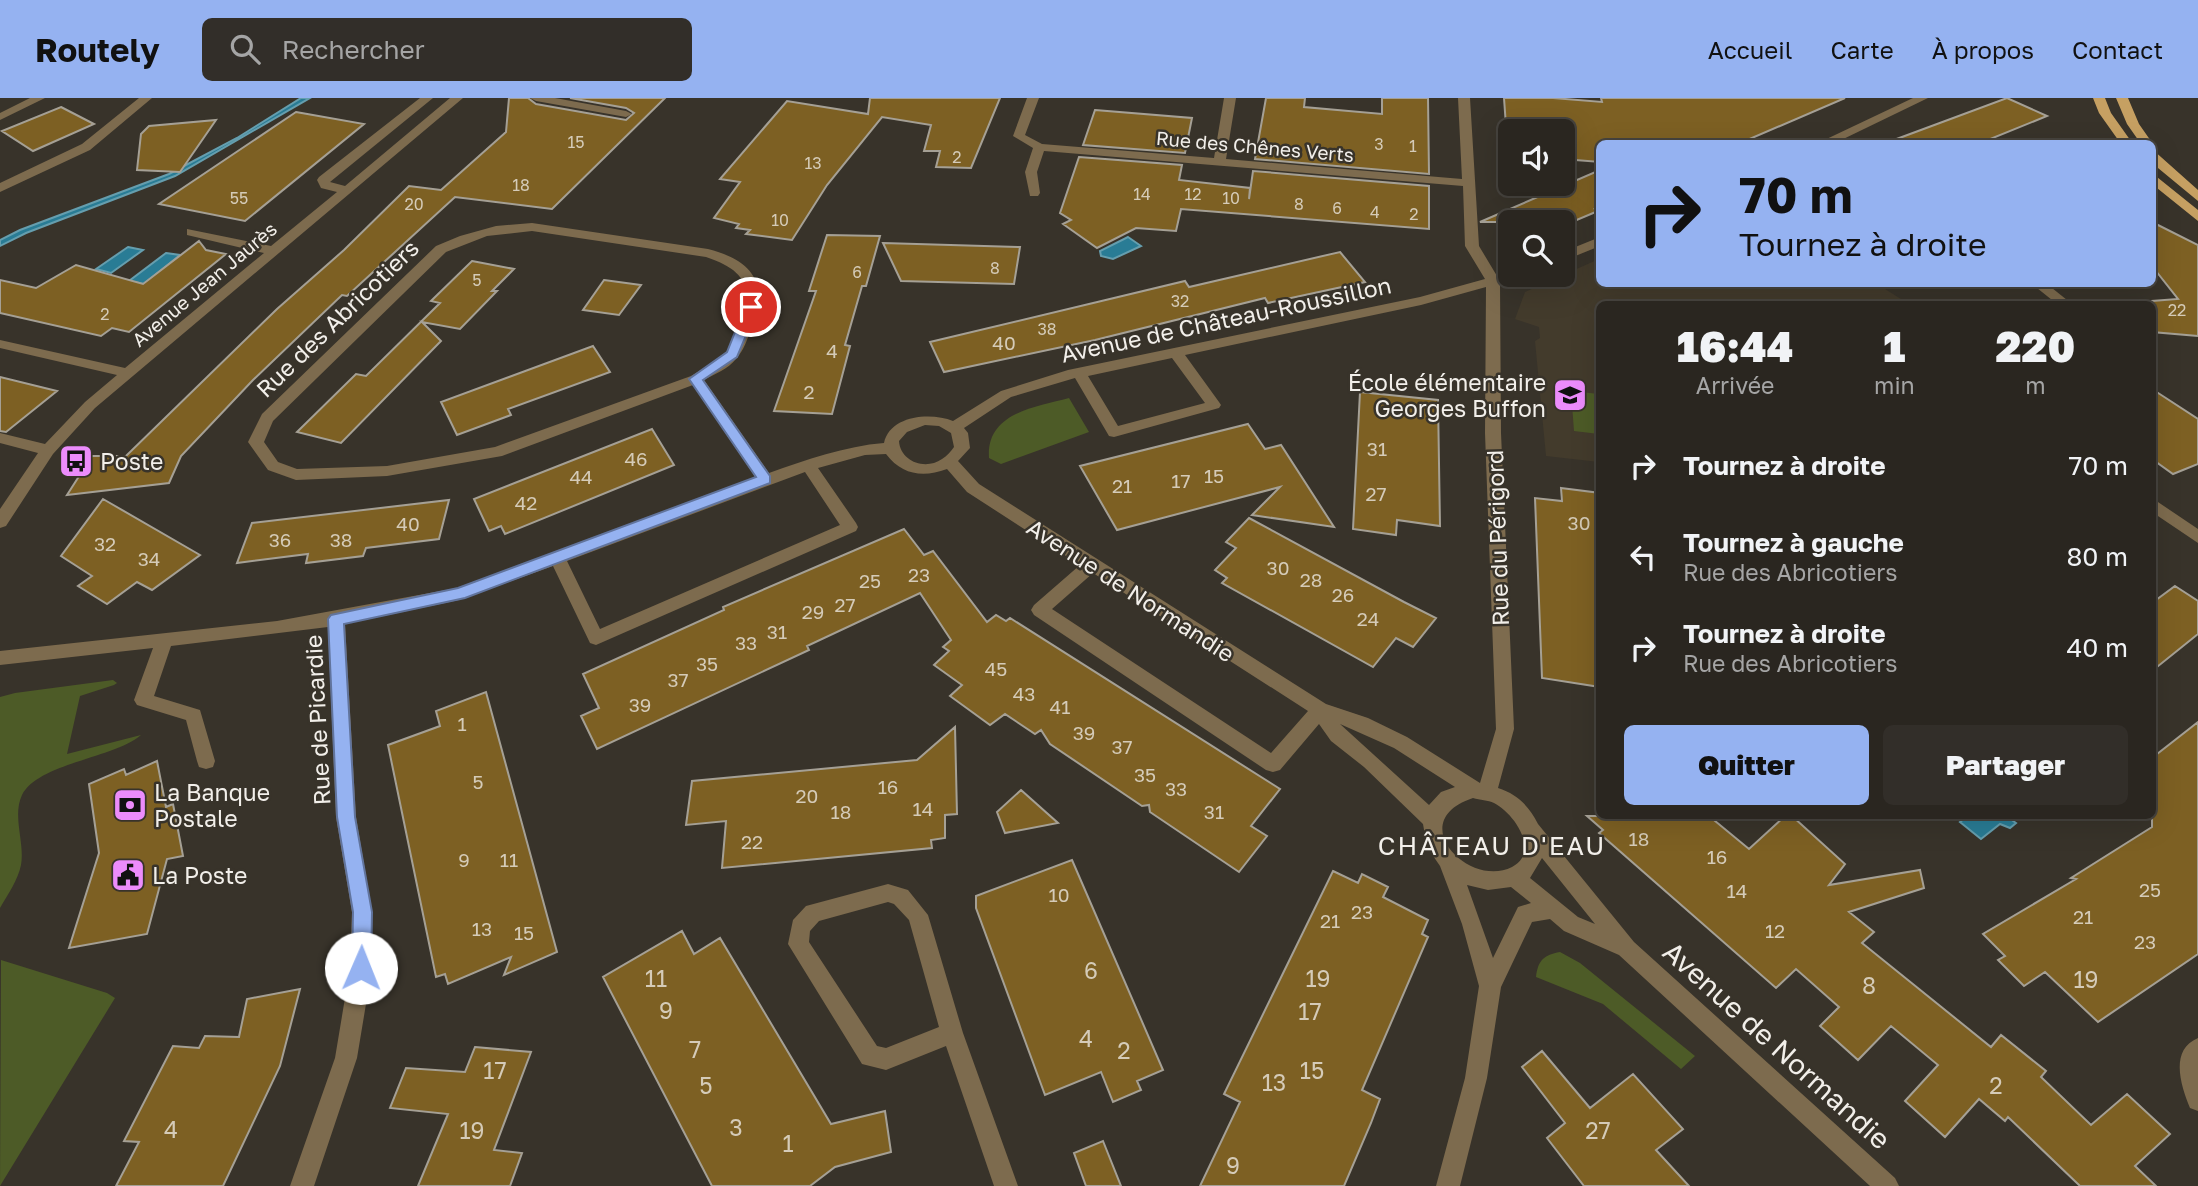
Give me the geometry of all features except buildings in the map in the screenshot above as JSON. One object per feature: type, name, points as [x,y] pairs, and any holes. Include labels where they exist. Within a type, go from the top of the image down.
[{"type":"main road","points":[[2099,98],[2105,113],[2124,140]]},
{"type":"main road","points":[[2122,98],[2133,124],[2144,140]]},
{"type":"main road","points":[[2156,157],[2198,197]]},
{"type":"main road","points":[[2156,180],[2198,217]]},
{"type":"street","points":[[0,117],[38,98]]},
{"type":"street","points":[[0,188],[86,147],[146,98]]},
{"type":"street","points":[[347,190],[325,185],[323,180],[427,98]]},
{"type":"street","name":"Avenue Jean Jaurès","points":[[0,522],[48,450],[90,405],[457,98]]},
{"type":"street","points":[[536,98],[626,114]]},
{"type":"street","points":[[1033,98],[1019,136],[1039,146],[1031,172],[1034,193]]},
{"type":"street","points":[[1219,162],[1230,98]]},
{"type":"street","points":[[1464,98],[1472,246],[1489,268],[1493,282]]},
{"type":"street","points":[[1831,140],[1922,98]]},
{"type":"street","name":"Rue des Chênes Verts","points":[[1039,146],[1469,183]]},
{"type":"street","name":"Rue des Abricotiers","points":[[506,228],[545,229],[708,253],[730,260],[749,277],[755,292],[747,323],[733,355],[696,379],[497,452],[387,471],[296,475],[274,466],[256,442],[267,418],[441,249],[474,233],[506,228]]},
{"type":"street","points":[[192,232],[274,251]]},
{"type":"street","points":[[1575,252],[1596,243]]},
{"type":"street","name":"Avenue de Château-Roussillon","points":[[954,427],[1006,394],[1079,373],[1421,301],[1498,280]]},
{"type":"street","name":"Rue du Périgord","points":[[1480,791],[1505,729],[1493,433],[1493,282]]},
{"type":"street","points":[[2043,287],[2061,301]]},
{"type":"street","points":[[0,344],[128,373]]},
{"type":"street","points":[[1079,373],[1114,432],[1214,405],[1177,352]]},
{"type":"street","points":[[696,379],[765,479]]},
{"type":"street","points":[[935,420],[954,427],[963,440],[962,449],[950,462],[928,469],[906,467],[898,461],[890,448],[896,432],[913,422],[935,420]]},
{"type":"street","points":[[0,438],[48,450]]},
{"type":"street","points":[[0,659],[336,619],[459,594],[765,479],[865,450],[890,448]]},
{"type":"street","name":"Avenue de Normandie","points":[[950,462],[973,488],[1320,710],[1354,719],[1436,760],[1480,791],[1516,807],[1627,949],[1887,1186]]},
{"type":"street","points":[[557,558],[596,638],[850,527],[808,465]]},
{"type":"street","points":[[2156,507],[2198,537]]},
{"type":"street","points":[[1091,565],[1040,610],[1273,764],[1320,710]]},
{"type":"street","name":"Rue de Picardie","points":[[302,1186],[346,1058],[361,968],[362,912],[346,817],[336,619]]},
{"type":"street","points":[[165,640],[143,700],[194,715],[205,761]]},
{"type":"street","name":"Avenue de Normandie","points":[[1320,710],[1338,736],[1371,761],[1432,820]]},
{"type":"street","points":[[1480,791],[1447,798],[1437,807],[1432,820],[1432,835],[1438,851],[1449,864],[1483,881],[1500,881],[1514,877],[1525,869],[1533,858],[1533,831]]},
{"type":"street","points":[[1449,864],[1472,924],[1490,986]]},
{"type":"street","points":[[1448,1186],[1476,1078],[1490,986],[1525,914],[1514,877]]},
{"type":"street","name":"Avenue de Normandie","points":[[1514,877],[1571,924],[1627,949]]},
{"type":"street","points":[[952,1033],[886,1059],[870,1056],[798,944],[800,927],[813,913],[888,893],[901,897],[918,915],[952,1033],[1006,1186]]},
{"type":"street","points":[[1525,914],[1553,909]]},
{"type":"street","points":[[2198,1049],[2190,1060],[2189,1073],[2198,1100]]},
{"type":"shaded area","name":"École élémentaire Georges Buffon","points":[[1596,260],[1596,287],[1882,287],[1904,301],[1596,301],[1596,462],[1546,456],[1535,341],[1540,338],[1539,327],[1515,319],[1525,292],[1536,287],[1575,287],[1575,270]]},
{"type":"green space","points":[[1571,391],[1596,394],[1596,434],[1574,431]]},
{"type":"green space","points":[[1069,398],[1089,432],[1001,464],[989,458],[990,443],[995,431],[1004,422],[1028,409]]},
{"type":"green space","points":[[113,680],[117,683],[80,696],[67,754],[141,735],[114,750],[44,775],[22,795],[18,812],[21,865],[0,908],[0,697]]},
{"type":"green space","points":[[1560,952],[1580,963],[1695,1056],[1681,1069],[1603,1004],[1536,977],[1538,966],[1543,959]]},
{"type":"green space","points":[[1,960],[107,993],[115,998],[0,1186]]},
{"type":"water","points":[[301,98],[310,98],[175,176],[26,233],[0,246],[0,240],[20,230],[169,174],[237,138]]},
{"type":"water","points":[[1128,237],[1141,246],[1113,259],[1101,256],[1100,251]]},
{"type":"water","points":[[128,247],[143,250],[111,273],[96,269]]},
{"type":"water","points":[[166,253],[180,255],[144,284],[129,281]]},
{"type":"water","points":[[1964,819],[2010,819],[2016,823],[2010,828],[2000,824],[1981,839],[1960,822]]},
{"type":"place","name":"École élémentaire Georges Buffon","points":[[1570,395]]},
{"type":"place","name":"Poste","points":[[76,461]]},
{"type":"place","name":"La Banque Postale","points":[[130,805]]},
{"type":"place","name":"La Poste","points":[[128,875]]},
{"type":"district","name":"CHÂTEAU D'EAU","points":[[1492,845]]},
{"type":"route","points":[[361,968],[362,912],[346,817],[336,619],[459,594],[765,479],[696,379],[733,355],[751,307]]}]
